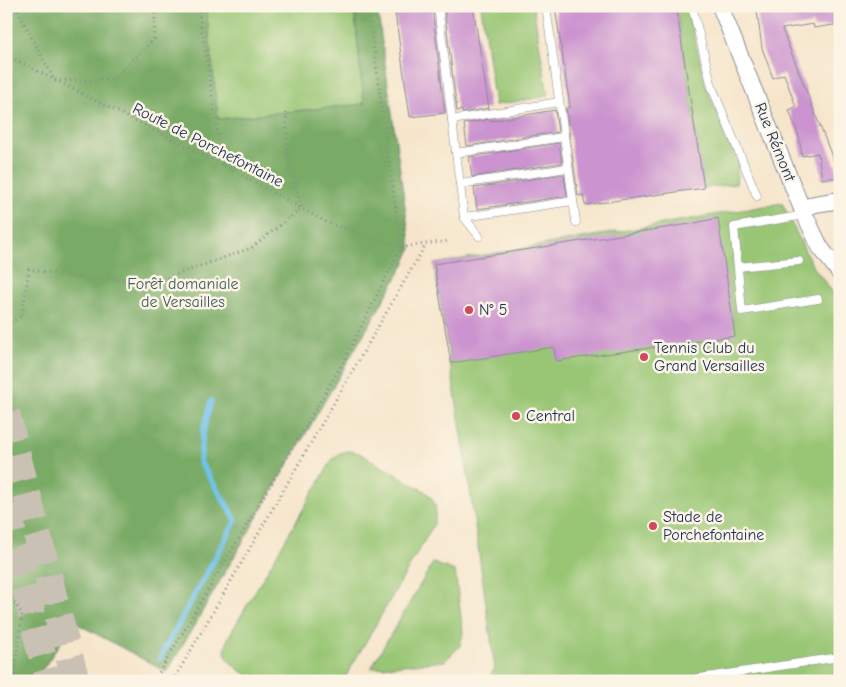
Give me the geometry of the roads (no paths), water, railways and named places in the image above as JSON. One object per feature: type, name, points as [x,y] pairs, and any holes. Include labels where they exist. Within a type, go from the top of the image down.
[{"type":"street","name":"Rue Rémont","points":[[720,6],[803,212],[820,247],[840,273]]},
{"type":"street","points":[[803,212],[815,204],[840,200]]},
{"type":"lane","points":[[438,6],[464,217],[479,236]]},
{"type":"lane","points":[[546,6],[576,222]]},
{"type":"lane","points":[[692,6],[712,87],[757,196]]},
{"type":"lane","points":[[452,120],[559,102]]},
{"type":"lane","points":[[456,154],[564,137]]},
{"type":"lane","points":[[460,184],[568,168]]},
{"type":"lane","points":[[464,217],[573,201]]},
{"type":"lane","points":[[803,212],[734,227],[742,311],[818,299]]},
{"type":"lane","points":[[738,267],[799,262]]},
{"type":"lane","points":[[680,681],[840,657]]},
{"type":"waterway","points":[[160,658],[236,520],[200,462],[203,432],[211,401]]},
{"type":"tunnel","points":[[6,413],[76,681]]},
{"type":"tunnel","points":[[6,506],[39,644],[50,681]]},
{"type":"place","name":"N° 5","points":[[469,310]]},
{"type":"place","name":"Tennis Club du Grand Versailles","points":[[644,357]]},
{"type":"place","name":"Central","points":[[516,416]]},
{"type":"place","name":"Stade de Porchefontaine","points":[[653,526]]},
{"type":"park label","name":"Forêt domaniale de Versailles","points":[[183,293]]}]
